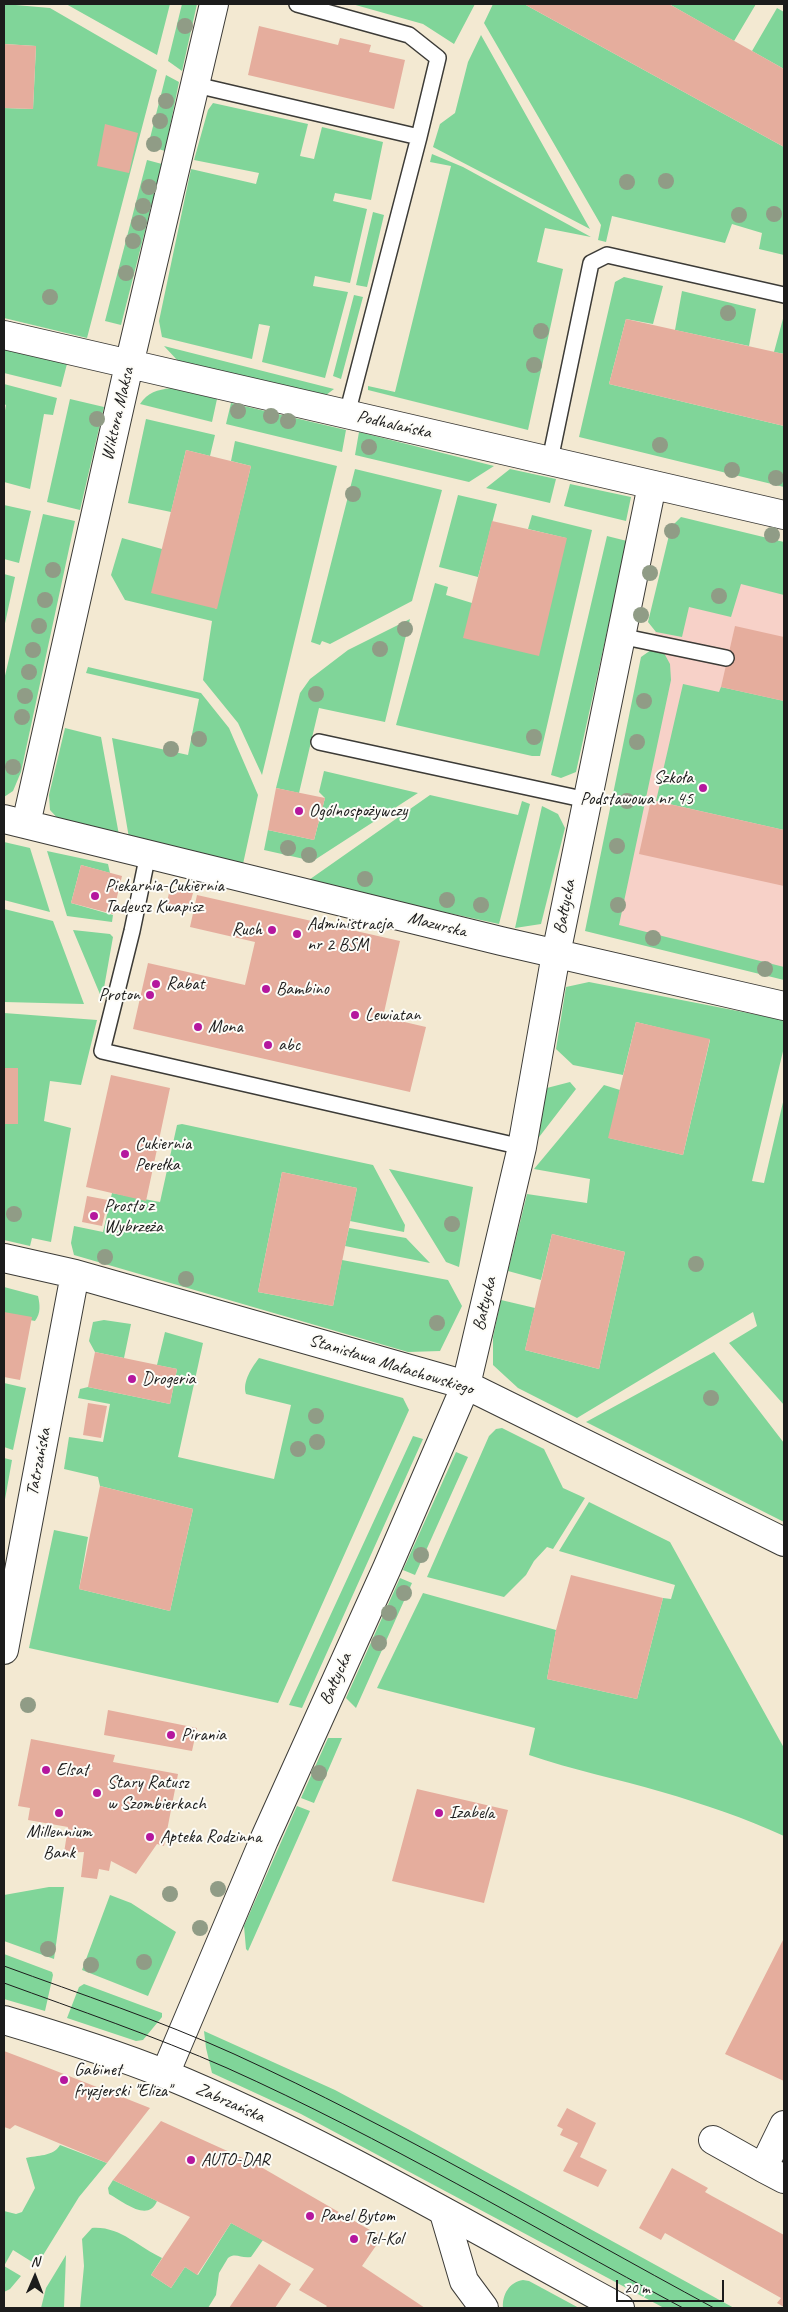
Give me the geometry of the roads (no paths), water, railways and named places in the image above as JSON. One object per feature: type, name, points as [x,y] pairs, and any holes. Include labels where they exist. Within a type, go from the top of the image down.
[{"type":"street","name":"Wiktora Maksa","points":[[15,822],[129,365],[214,4]]},
{"type":"street","name":"Podhalańska","points":[[4,335],[784,515]]},
{"type":"street","name":"Bałtycka","points":[[165,2074],[264,1840],[387,1568],[466,1385],[522,1146],[556,954],[652,485]]},
{"type":"street","name":"Mazurska","points":[[15,822],[556,954],[784,1006]]},
{"type":"street","name":"Stanisława Małachowskiego","points":[[4,1258],[75,1274],[466,1385],[784,1542]]},
{"type":"street","name":"Tatrzańska","points":[[4,1650],[75,1274]]},
{"type":"street","name":"Zabrzańska","points":[[4,2020],[165,2074],[274,2123],[620,2308]]},
{"type":"street","points":[[713,2140],[773,2173],[784,2124]]},
{"type":"street","points":[[444,2213],[464,2281],[484,2308]]},
{"type":"lane","points":[[297,4],[409,34],[438,58],[420,138],[346,414]]},
{"type":"lane","points":[[196,85],[420,138]]},
{"type":"lane","points":[[550,460],[591,263],[607,256],[784,294]]},
{"type":"lane","points":[[620,636],[726,658]]},
{"type":"lane","points":[[319,742],[587,800]]},
{"type":"lane","points":[[148,854],[132,931],[102,1051],[522,1146]]},
{"type":"tram line","points":[[4,1966],[177,2030],[295,2083],[476,2177],[714,2308]]},
{"type":"tram line","points":[[4,1983],[172,2045],[285,2095],[400,2153],[683,2308]]},
{"type":"place","name":"Szkoła Podstawowa nr 45","points":[[703,788]]},
{"type":"place","name":"Ogólnospożywczy","points":[[299,811]]},
{"type":"place","name":"Piekarnia-Cukiernia Tadeusz Kwapisz","points":[[95,896]]},
{"type":"place","name":"Ruch","points":[[272,930]]},
{"type":"place","name":"Administracja nr 2 BSM","points":[[297,934]]},
{"type":"place","name":"Rabat","points":[[156,984]]},
{"type":"place","name":"Bambino","points":[[266,989]]},
{"type":"place","name":"Proton","points":[[150,995]]},
{"type":"place","name":"Lewiatan","points":[[355,1015]]},
{"type":"place","name":"Mona","points":[[198,1027]]},
{"type":"place","name":"abc","points":[[268,1045]]},
{"type":"place","name":"Cukiernia Perełka","points":[[125,1154]]},
{"type":"place","name":"Prosto z Wybrzeża","points":[[94,1216]]},
{"type":"place","name":"Drogeria","points":[[132,1379]]},
{"type":"place","name":"Pirania","points":[[171,1735]]},
{"type":"place","name":"Elsat","points":[[46,1770]]},
{"type":"place","name":"Stary Ratusz w Szombierkach","points":[[97,1793]]},
{"type":"place","name":"Millennium Bank","points":[[59,1813]]},
{"type":"place","name":"Izabela","points":[[439,1813]]},
{"type":"place","name":"Apteka Rodzinna","points":[[150,1837]]},
{"type":"place","name":"Gabinet fryzjerski \"Eliza\"","points":[[64,2080]]},
{"type":"place","name":"AUTO-DAR","points":[[191,2160]]},
{"type":"place","name":"Panel Bytom","points":[[310,2216]]},
{"type":"place","name":"Tel-Kol","points":[[354,2239]]}]
